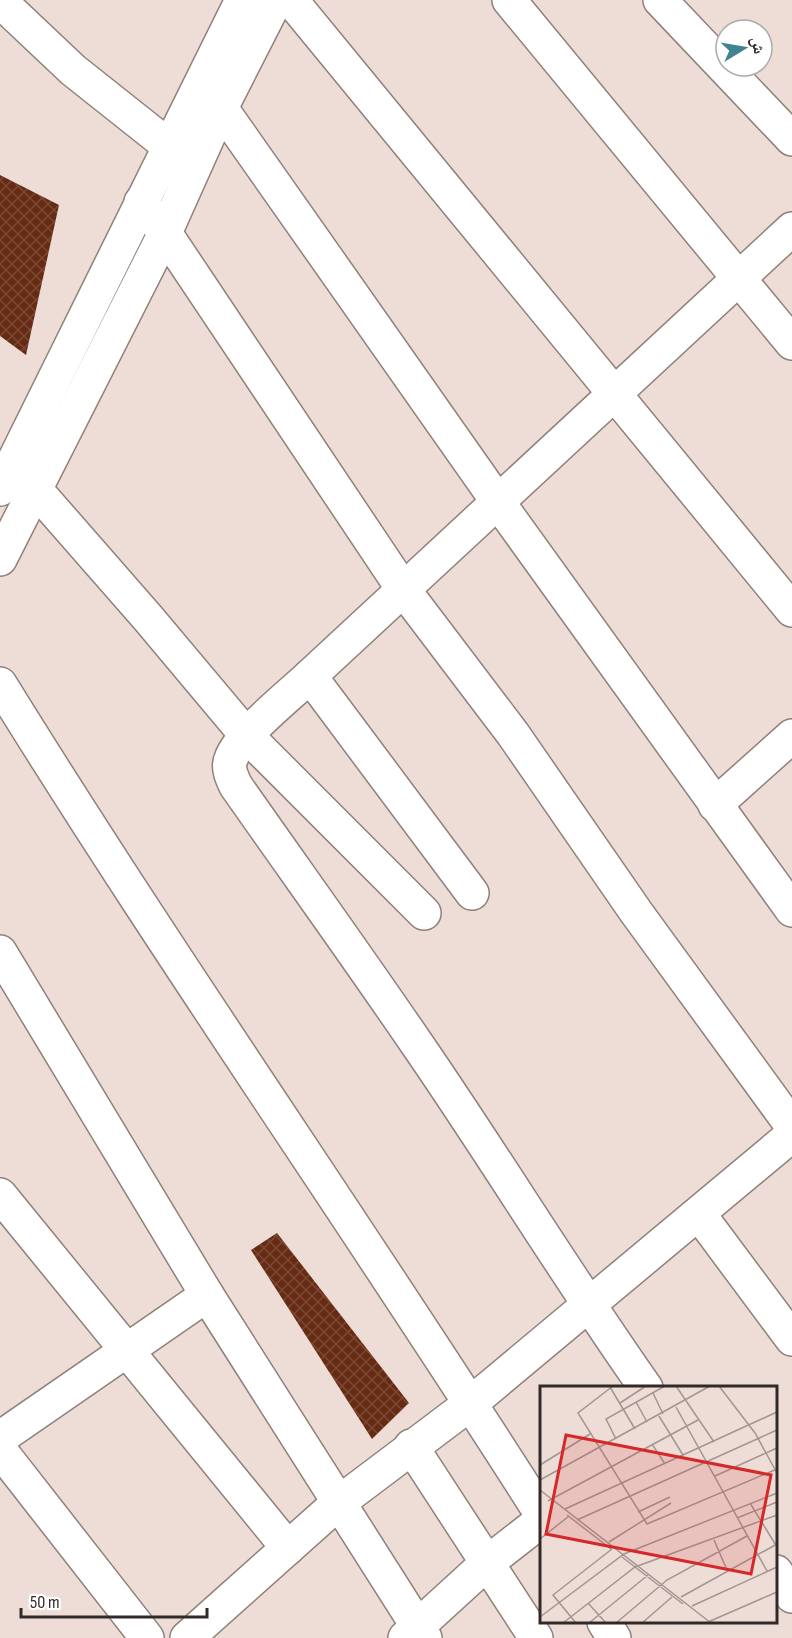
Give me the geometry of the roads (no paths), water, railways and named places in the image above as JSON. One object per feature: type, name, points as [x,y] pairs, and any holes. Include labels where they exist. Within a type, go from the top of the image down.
[{"type":"street","points":[[0,489],[242,0]]},
{"type":"street","points":[[0,560],[165,233],[221,108],[276,0]]},
{"type":"street","points":[[291,0],[617,394],[792,610]]},
{"type":"street","points":[[509,0],[792,343]]},
{"type":"street","points":[[660,0],[792,140]]},
{"type":"street","points":[[0,1],[73,70],[170,147]]},
{"type":"street","points":[[221,108],[498,502],[792,910]]},
{"type":"street","points":[[141,202],[165,233],[403,589],[513,734],[636,912],[792,1126]]},
{"type":"street","points":[[645,1386],[587,1305],[514,1188],[418,1046],[236,786],[231,775],[230,759],[246,736],[617,394],[738,277],[792,229]]},
{"type":"street","points":[[36,490],[148,618],[246,736],[424,913]]},
{"type":"street","points":[[310,676],[472,893]]},
{"type":"street","points":[[0,684],[98,839],[471,1403],[540,1515]]},
{"type":"street","points":[[715,805],[792,736]]},
{"type":"street","points":[[0,952],[207,1295],[338,1504],[416,1634],[487,1563],[540,1520]]},
{"type":"street","points":[[187,1638],[338,1504],[411,1446],[471,1403],[792,1135]]},
{"type":"street","points":[[0,1195],[288,1548]]},
{"type":"street","points":[[699,1214],[792,1339]]},
{"type":"street","points":[[0,1438],[127,1353],[207,1295]]},
{"type":"street","points":[[411,1446],[536,1638]]},
{"type":"street","points":[[0,1450],[147,1638]]},
{"type":"street","points":[[777,1574],[792,1596]]},
{"type":"street","points":[[605,1623],[614,1638]]}]
